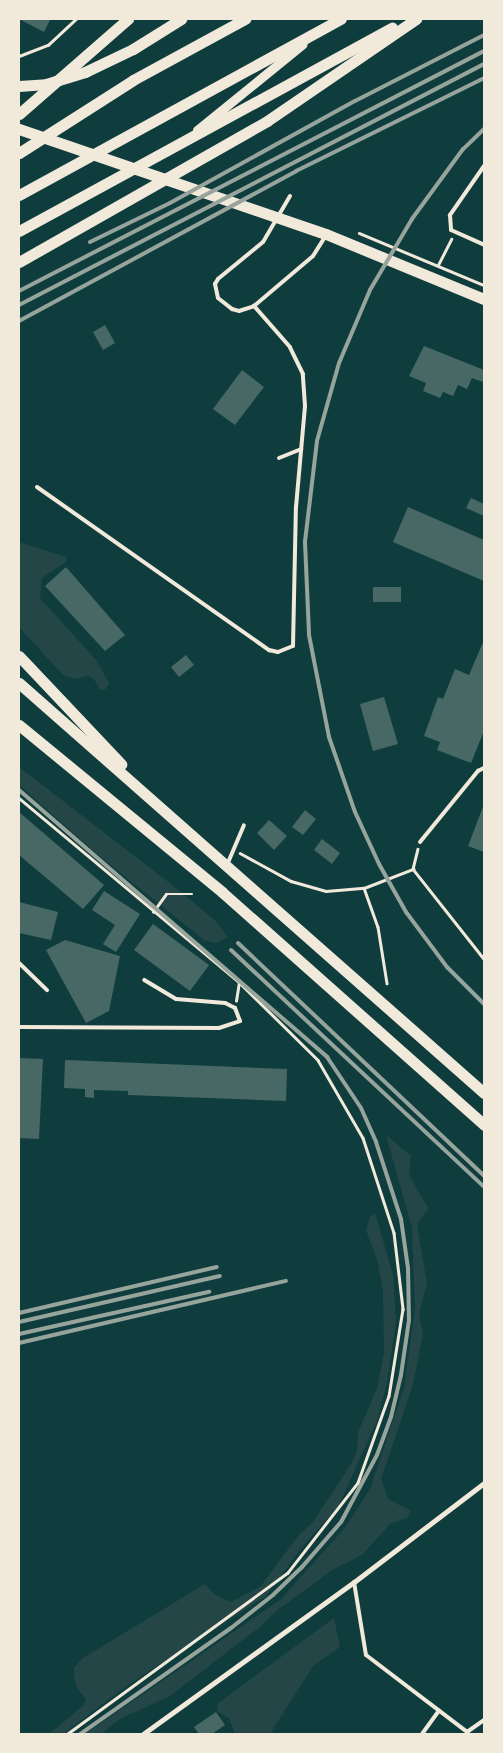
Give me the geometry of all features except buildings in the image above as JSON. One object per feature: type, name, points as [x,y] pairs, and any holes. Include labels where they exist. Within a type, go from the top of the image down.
[{"type":"main road","points":[[19,114],[128,19]]},
{"type":"main road","points":[[19,86],[46,84],[85,72],[157,35],[181,19]]},
{"type":"main road","points":[[19,153],[133,80],[245,19]]},
{"type":"main road","points":[[19,195],[342,19]]},
{"type":"main road","points":[[19,231],[408,19]]},
{"type":"main road","points":[[19,262],[267,121],[416,19]]},
{"type":"main road","points":[[19,129],[326,234],[484,299]]},
{"type":"main road","points":[[19,656],[168,815]]},
{"type":"main road","points":[[19,683],[484,1093]]},
{"type":"main road","points":[[19,725],[222,892],[484,1125]]},
{"type":"street","points":[[157,35],[186,19]]},
{"type":"street","points":[[187,138],[312,36]]},
{"type":"street","points":[[143,1734],[354,1582],[484,1483]]},
{"type":"lane","points":[[484,166],[450,215],[451,230],[484,245]]},
{"type":"lane","points":[[290,196],[263,242],[215,284],[218,298],[232,309],[239,311],[254,306],[313,256],[326,234]]},
{"type":"lane","points":[[37,487],[269,650],[287,651],[295,640],[296,507],[305,406],[303,374],[290,347],[254,306]]},
{"type":"lane","points":[[279,458],[301,449]]},
{"type":"lane","points":[[420,842],[478,771],[484,768]]},
{"type":"lane","points":[[226,866],[244,825]]},
{"type":"lane","points":[[19,963],[47,990]]},
{"type":"lane","points":[[19,1027],[219,1028],[240,1020],[235,1008],[225,1003],[176,998],[144,980]]},
{"type":"lane","points":[[354,1582],[366,1655],[466,1732],[484,1720]]},
{"type":"lane","points":[[422,1734],[439,1711]]},
{"type":"path","points":[[19,56],[48,45],[76,19]]},
{"type":"path","points":[[372,238],[484,284]]},
{"type":"path","points":[[438,265],[446,247]]},
{"type":"path","points":[[19,798],[239,982],[318,1060],[363,1138],[394,1233],[404,1309],[390,1396],[358,1483],[288,1573],[68,1734]]},
{"type":"path","points":[[413,869],[420,842]]},
{"type":"path","points":[[234,850],[291,881],[326,891],[364,888],[413,869]]},
{"type":"path","points":[[413,869],[484,959]]},
{"type":"path","points":[[364,888],[378,927],[388,984]]},
{"type":"path","points":[[153,912],[166,894],[192,894]]},
{"type":"path","points":[[235,1008],[239,982]]},
{"type":"shaded area","points":[[19,542],[66,557],[67,561],[42,578],[40,598],[96,660],[109,683],[106,689],[100,690],[94,679],[87,676],[75,679],[63,675],[19,627]]},
{"type":"shaded area","points":[[19,767],[167,881],[216,921],[228,937],[216,943],[204,940],[97,854],[19,785]]},
{"type":"shaded area","points":[[386,1135],[411,1156],[409,1175],[428,1208],[417,1225],[427,1283],[419,1315],[423,1334],[413,1384],[381,1479],[388,1499],[411,1511],[408,1517],[390,1524],[362,1555],[332,1570],[275,1612],[261,1626],[170,1696],[120,1719],[101,1734],[85,1734],[280,1600],[344,1529],[370,1489],[404,1388],[415,1308],[412,1228]]},
{"type":"shaded area","points":[[375,1213],[393,1275],[396,1321],[387,1383],[377,1421],[338,1507],[302,1547],[266,1596],[125,1687],[63,1734],[49,1734],[84,1705],[86,1699],[77,1688],[74,1675],[74,1668],[83,1658],[205,1584],[214,1594],[231,1602],[260,1587],[298,1536],[313,1522],[351,1464],[357,1452],[358,1432],[377,1388],[384,1353],[383,1292],[378,1262],[366,1230],[370,1217]]},
{"type":"shaded area","points":[[334,1618],[340,1647],[313,1666],[270,1734],[235,1734],[229,1718],[218,1712],[217,1704]]},
{"type":"railway","points":[[90,242],[170,203],[355,101],[484,35]]},
{"type":"railway","points":[[19,291],[484,51]]},
{"type":"railway","points":[[19,305],[484,64]]},
{"type":"railway","points":[[19,321],[296,171],[484,78]]},
{"type":"railway","points":[[484,129],[463,149],[412,219],[370,290],[339,363],[317,441],[305,542],[309,635],[329,737],[355,812],[379,864],[406,912],[447,967],[484,1004]]},
{"type":"railway","points":[[19,790],[327,1057],[361,1108],[376,1142],[401,1219],[408,1268],[409,1320],[401,1375],[391,1417],[377,1455],[341,1522],[302,1567],[273,1595],[231,1628],[80,1734]]},
{"type":"railway","points":[[238,943],[484,1176]]},
{"type":"railway","points":[[231,950],[484,1187]]},
{"type":"railway","points":[[19,1313],[217,1267]]},
{"type":"railway","points":[[19,1322],[220,1276]]},
{"type":"railway","points":[[19,1343],[286,1281]]},
{"type":"railway","points":[[19,1334],[209,1292]]}]
